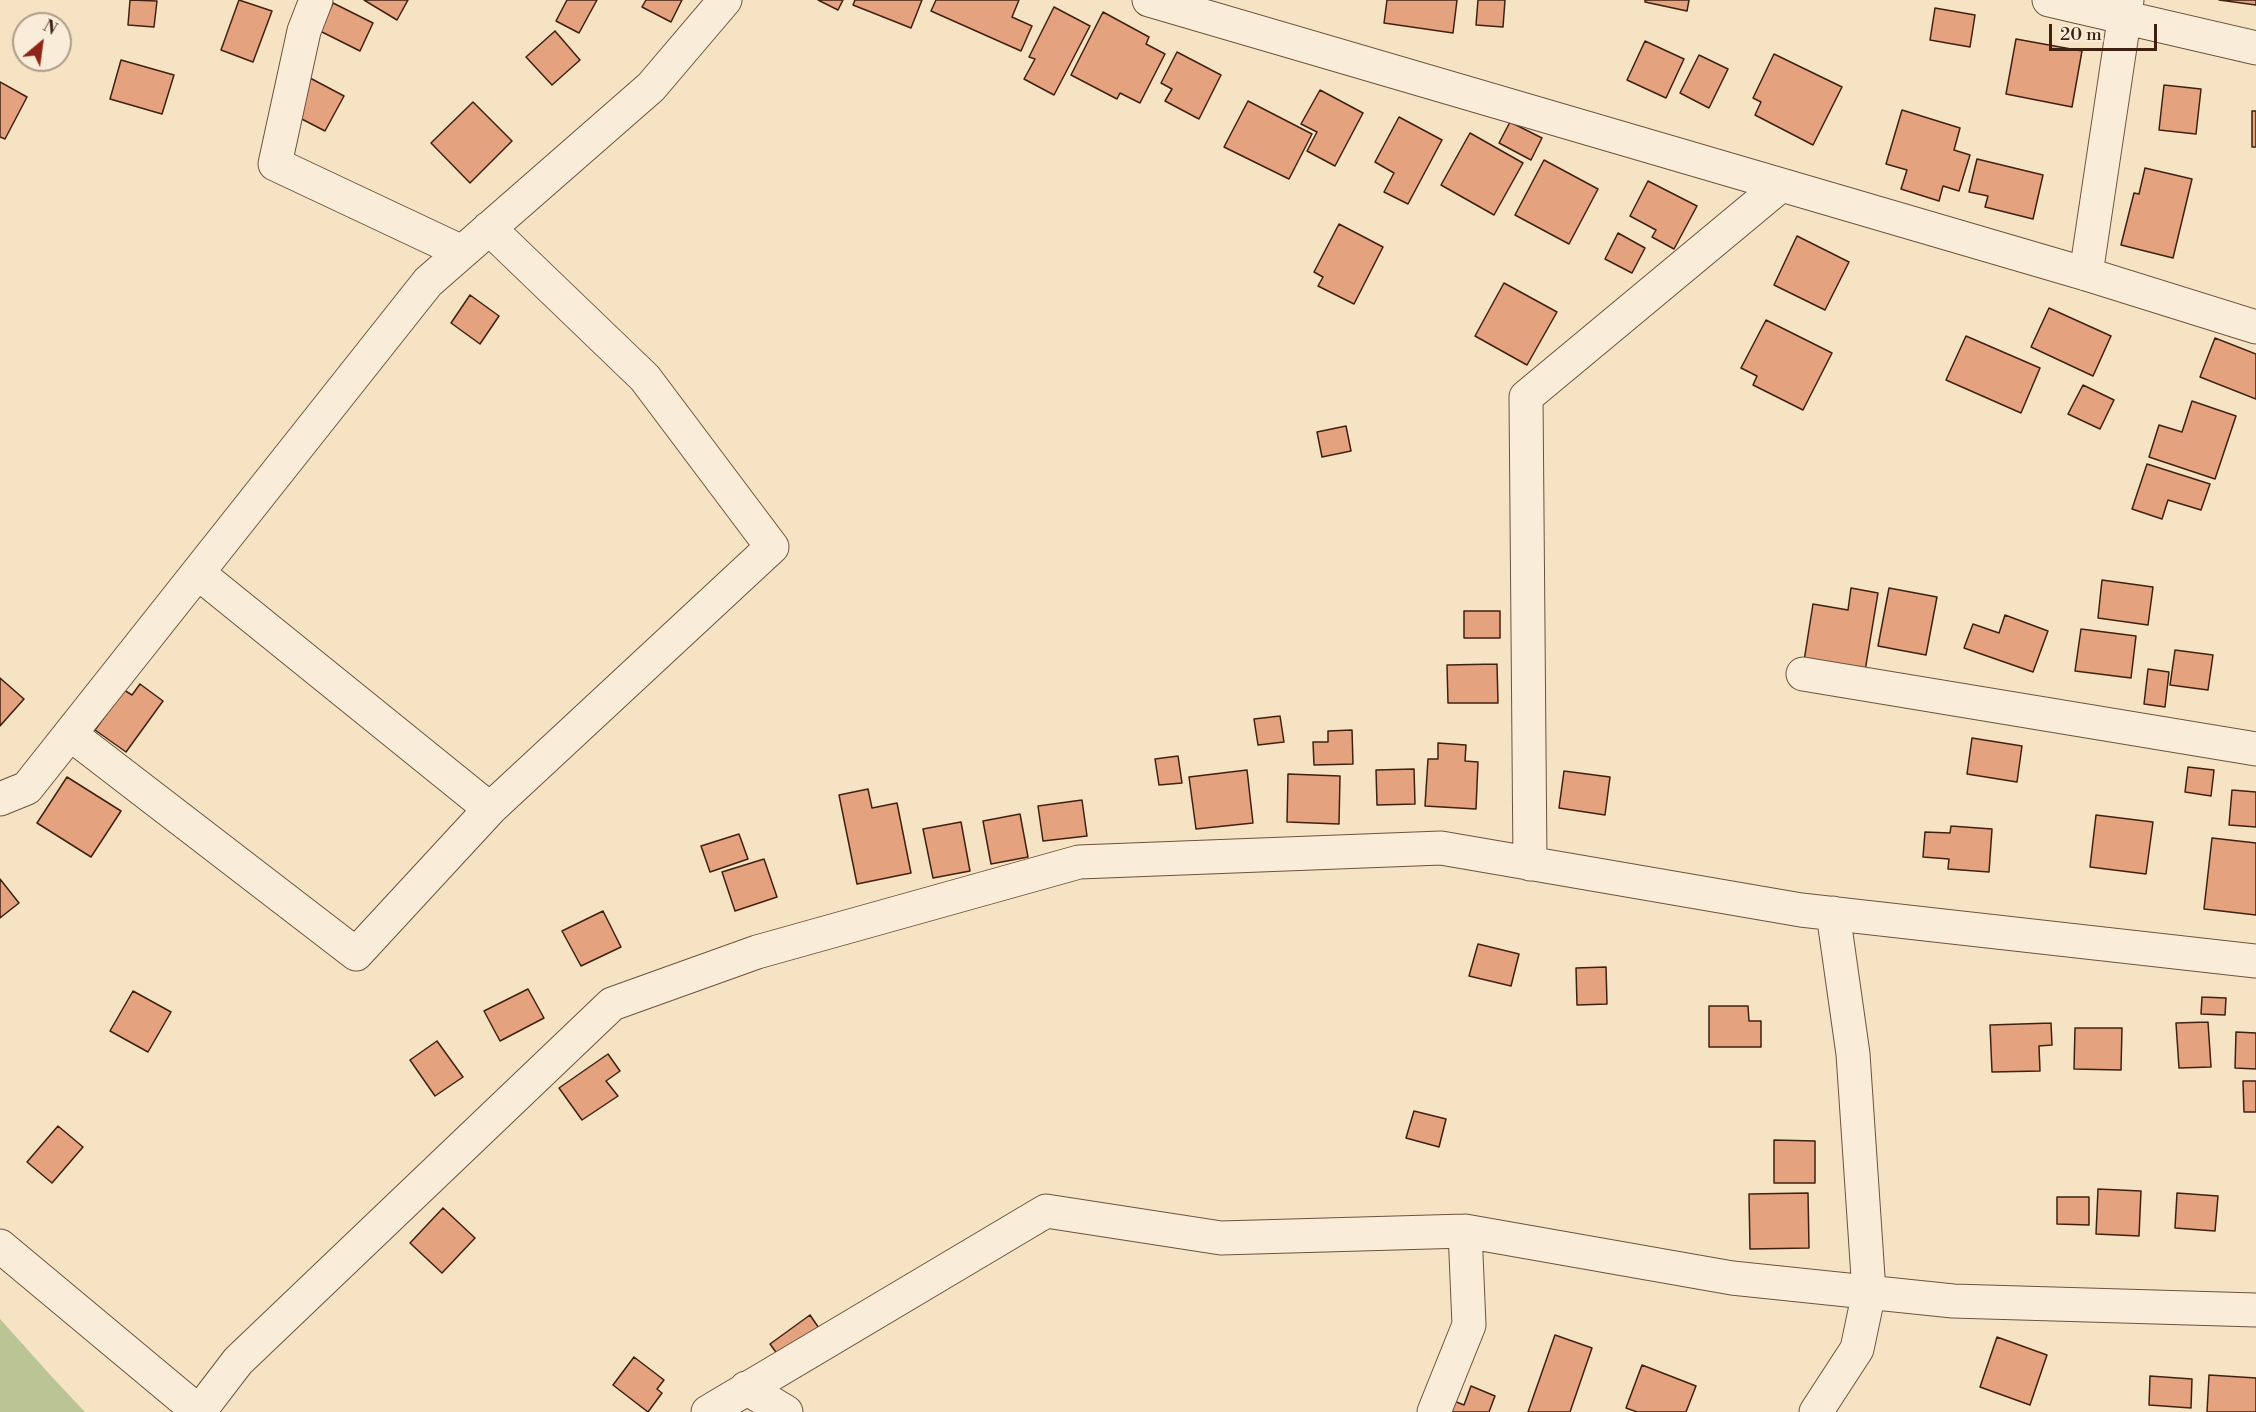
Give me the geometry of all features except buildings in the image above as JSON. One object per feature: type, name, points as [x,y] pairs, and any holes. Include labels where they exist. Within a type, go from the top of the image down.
[{"type":"street","points":[[316,0],[304,31],[275,164],[462,252]]},
{"type":"street","points":[[0,799],[27,788],[428,282],[651,87],[725,0]]},
{"type":"street","points":[[1149,0],[2086,274],[2256,327]]},
{"type":"street","points":[[2049,0],[2125,9],[2256,48]]},
{"type":"street","points":[[2086,274],[2125,9]]},
{"type":"street","points":[[1530,864],[1526,397],[1781,185]]},
{"type":"street","points":[[70,734],[356,954],[490,809],[772,547],[645,378],[489,228]]},
{"type":"street","points":[[198,573],[490,809]]},
{"type":"street","points":[[1803,674],[2256,749]]},
{"type":"street","points":[[0,1246],[199,1412],[238,1361],[612,1004],[757,952],[1079,862],[1441,848],[1833,913],[2256,961]]},
{"type":"street","points":[[1816,1412],[1857,1349],[1869,1292],[1853,1054],[1833,913]]},
{"type":"street","points":[[708,1412],[1046,1211],[1221,1238],[1465,1231],[1732,1278],[1953,1300],[2256,1310]]},
{"type":"street","points":[[1434,1412],[1469,1325],[1465,1231]]},
{"type":"street","points":[[746,1388],[786,1412]]},
{"type":"green space","points":[[0,1319],[53,1378],[85,1412],[0,1412]]}]
